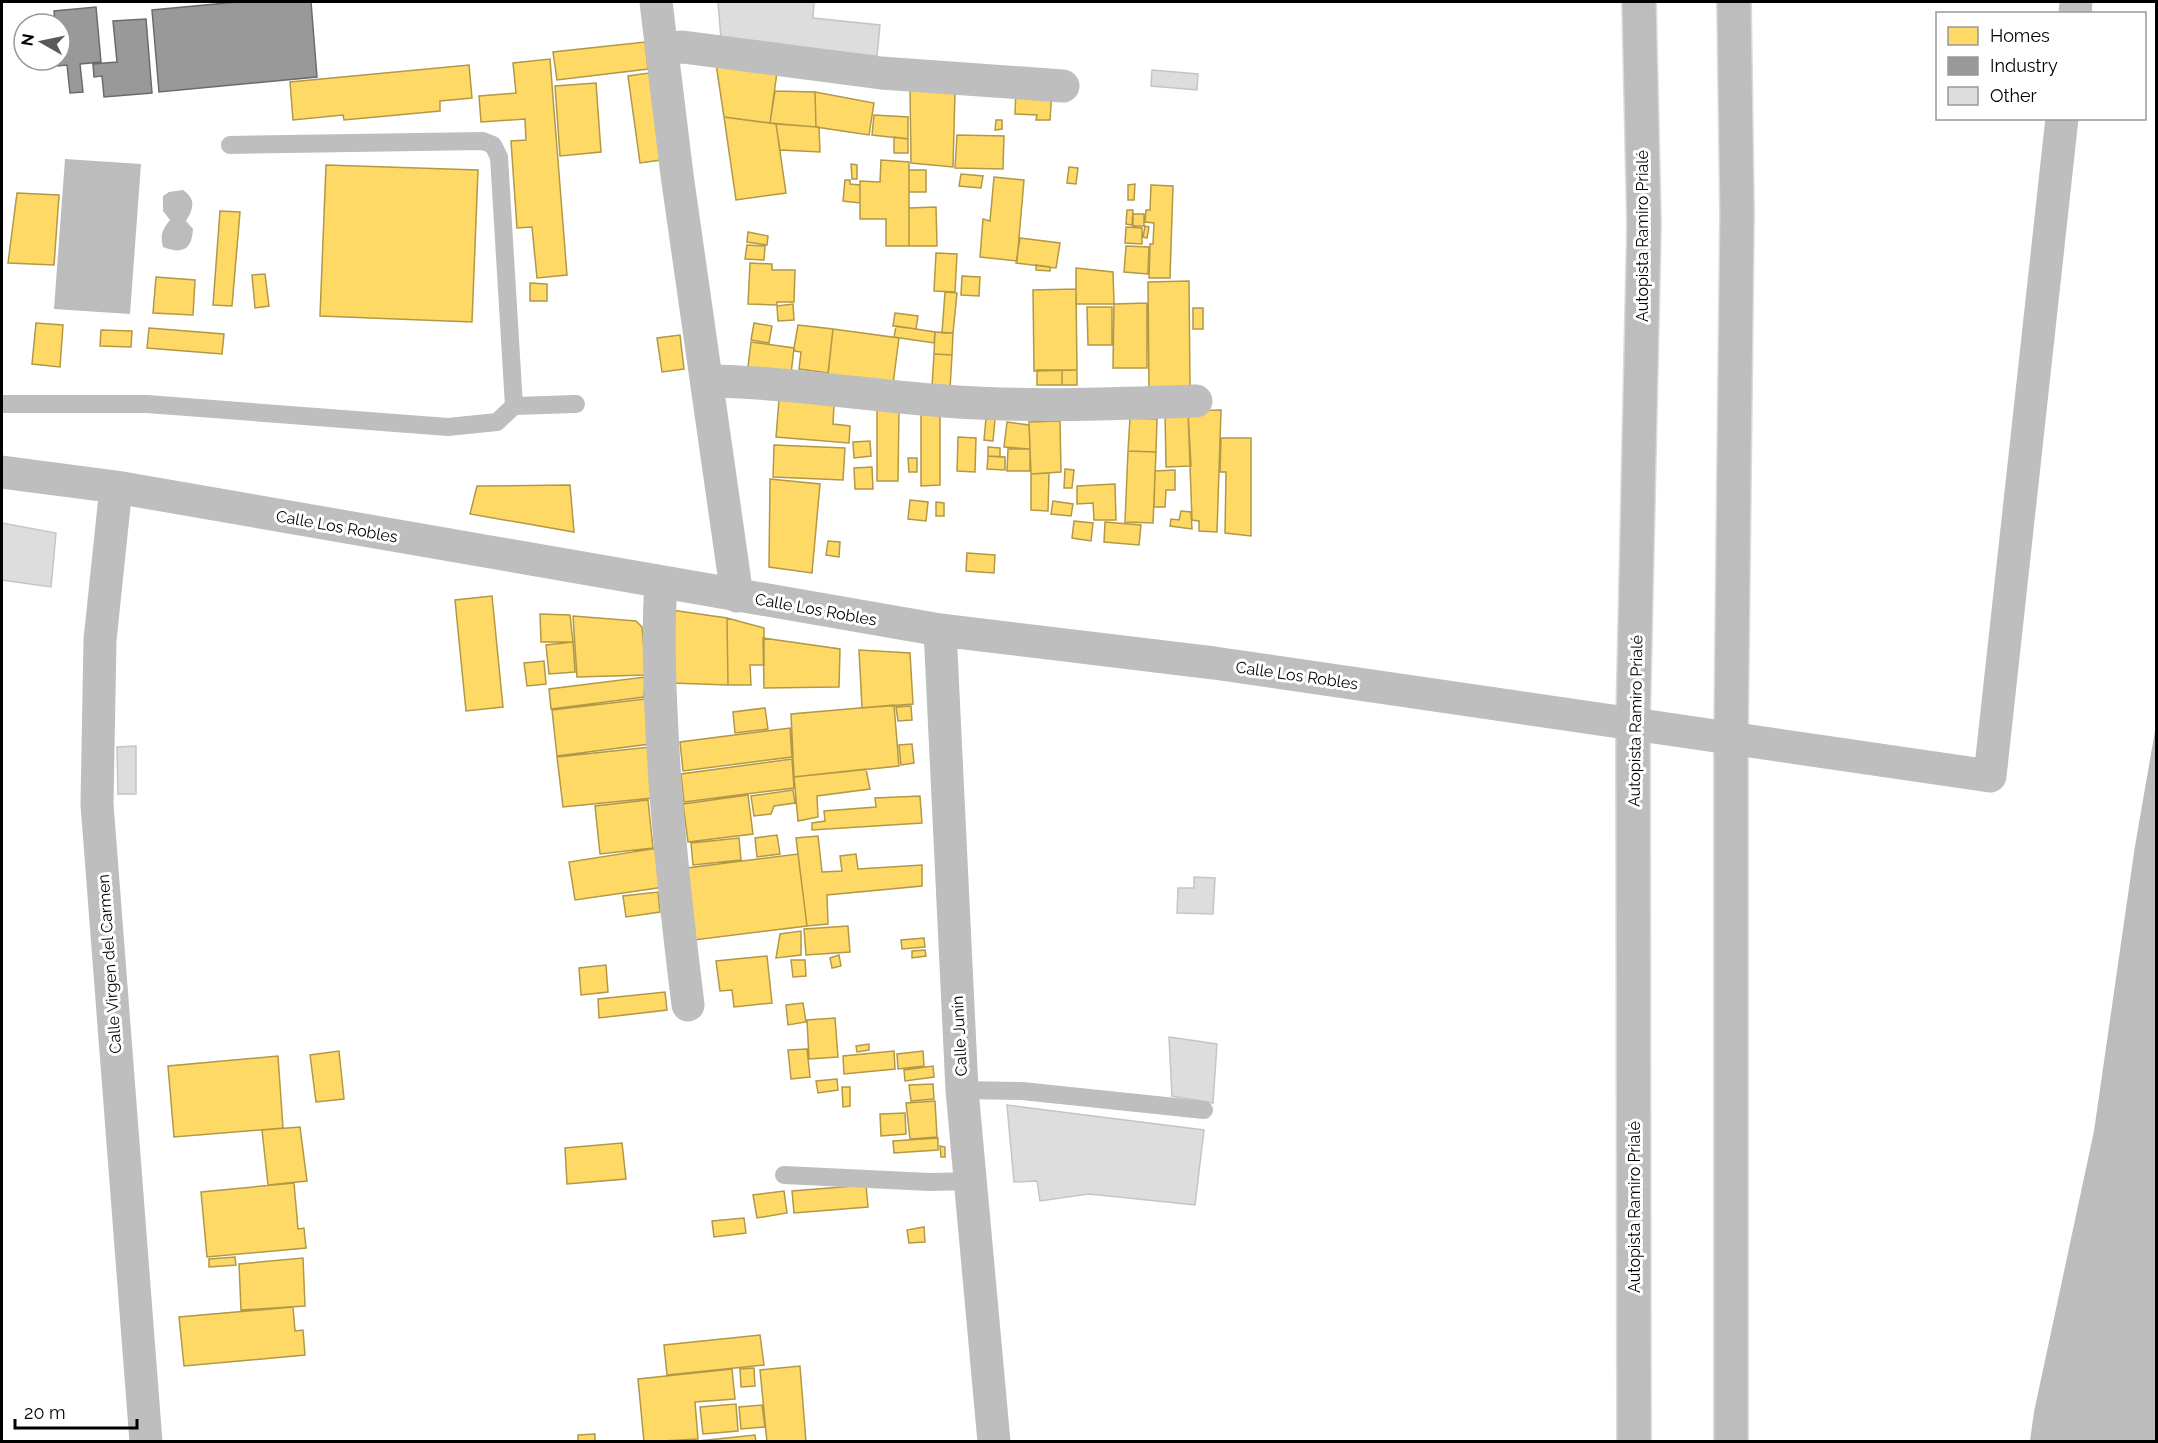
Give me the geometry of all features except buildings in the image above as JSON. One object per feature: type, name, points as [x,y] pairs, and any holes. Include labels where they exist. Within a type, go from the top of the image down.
[{"type":"highway","name":"Autopista Ramiro Prialé","points":[[1634,1442],[1633,723],[1644,225],[1639,2]]},
{"type":"highway","points":[[1731,1442],[1731,738],[1737,213],[1734,2]]},
{"type":"street","points":[[656,2],[676,175],[708,381],[737,596]]},
{"type":"street","points":[[661,50],[683,47],[881,73],[1063,86]]},
{"type":"street","name":"Calle Los Robles","points":[[2,472],[116,487],[940,630],[1214,663],[1990,776],[2062,120]]},
{"type":"street","points":[[708,381],[754,382],[871,396],[960,402],[1040,405],[1196,401]]},
{"type":"street","name":"Calle Virgen del Carmen","points":[[116,487],[100,640],[98,804],[117,1076],[147,1442]]},
{"type":"street","points":[[661,583],[658,624],[663,765],[673,881],[688,1005]]},
{"type":"street","name":"Calle Junín","points":[[940,630],[962,1090],[994,1442]]},
{"type":"lane","points":[[230,145],[483,141],[493,145],[500,157],[514,406]]},
{"type":"lane","points":[[2,404],[147,404],[448,428],[497,422],[514,406],[576,404]]},
{"type":"lane","points":[[962,1090],[1022,1090],[1204,1110]]},
{"type":"lane","points":[[784,1175],[930,1182],[970,1181]]},
{"type":"shaded area","points":[[65,159],[141,164],[130,314],[54,309]]},
{"type":"shaded area","points":[[183,190],[192,200],[191,212],[186,221],[193,229],[191,241],[181,250],[170,249],[163,247],[162,233],[170,220],[163,211],[163,196],[169,192]]},
{"type":"shaded area","points":[[2156,725],[2156,1441],[2030,1441],[2034,1412],[2094,1131],[2135,846]]}]
